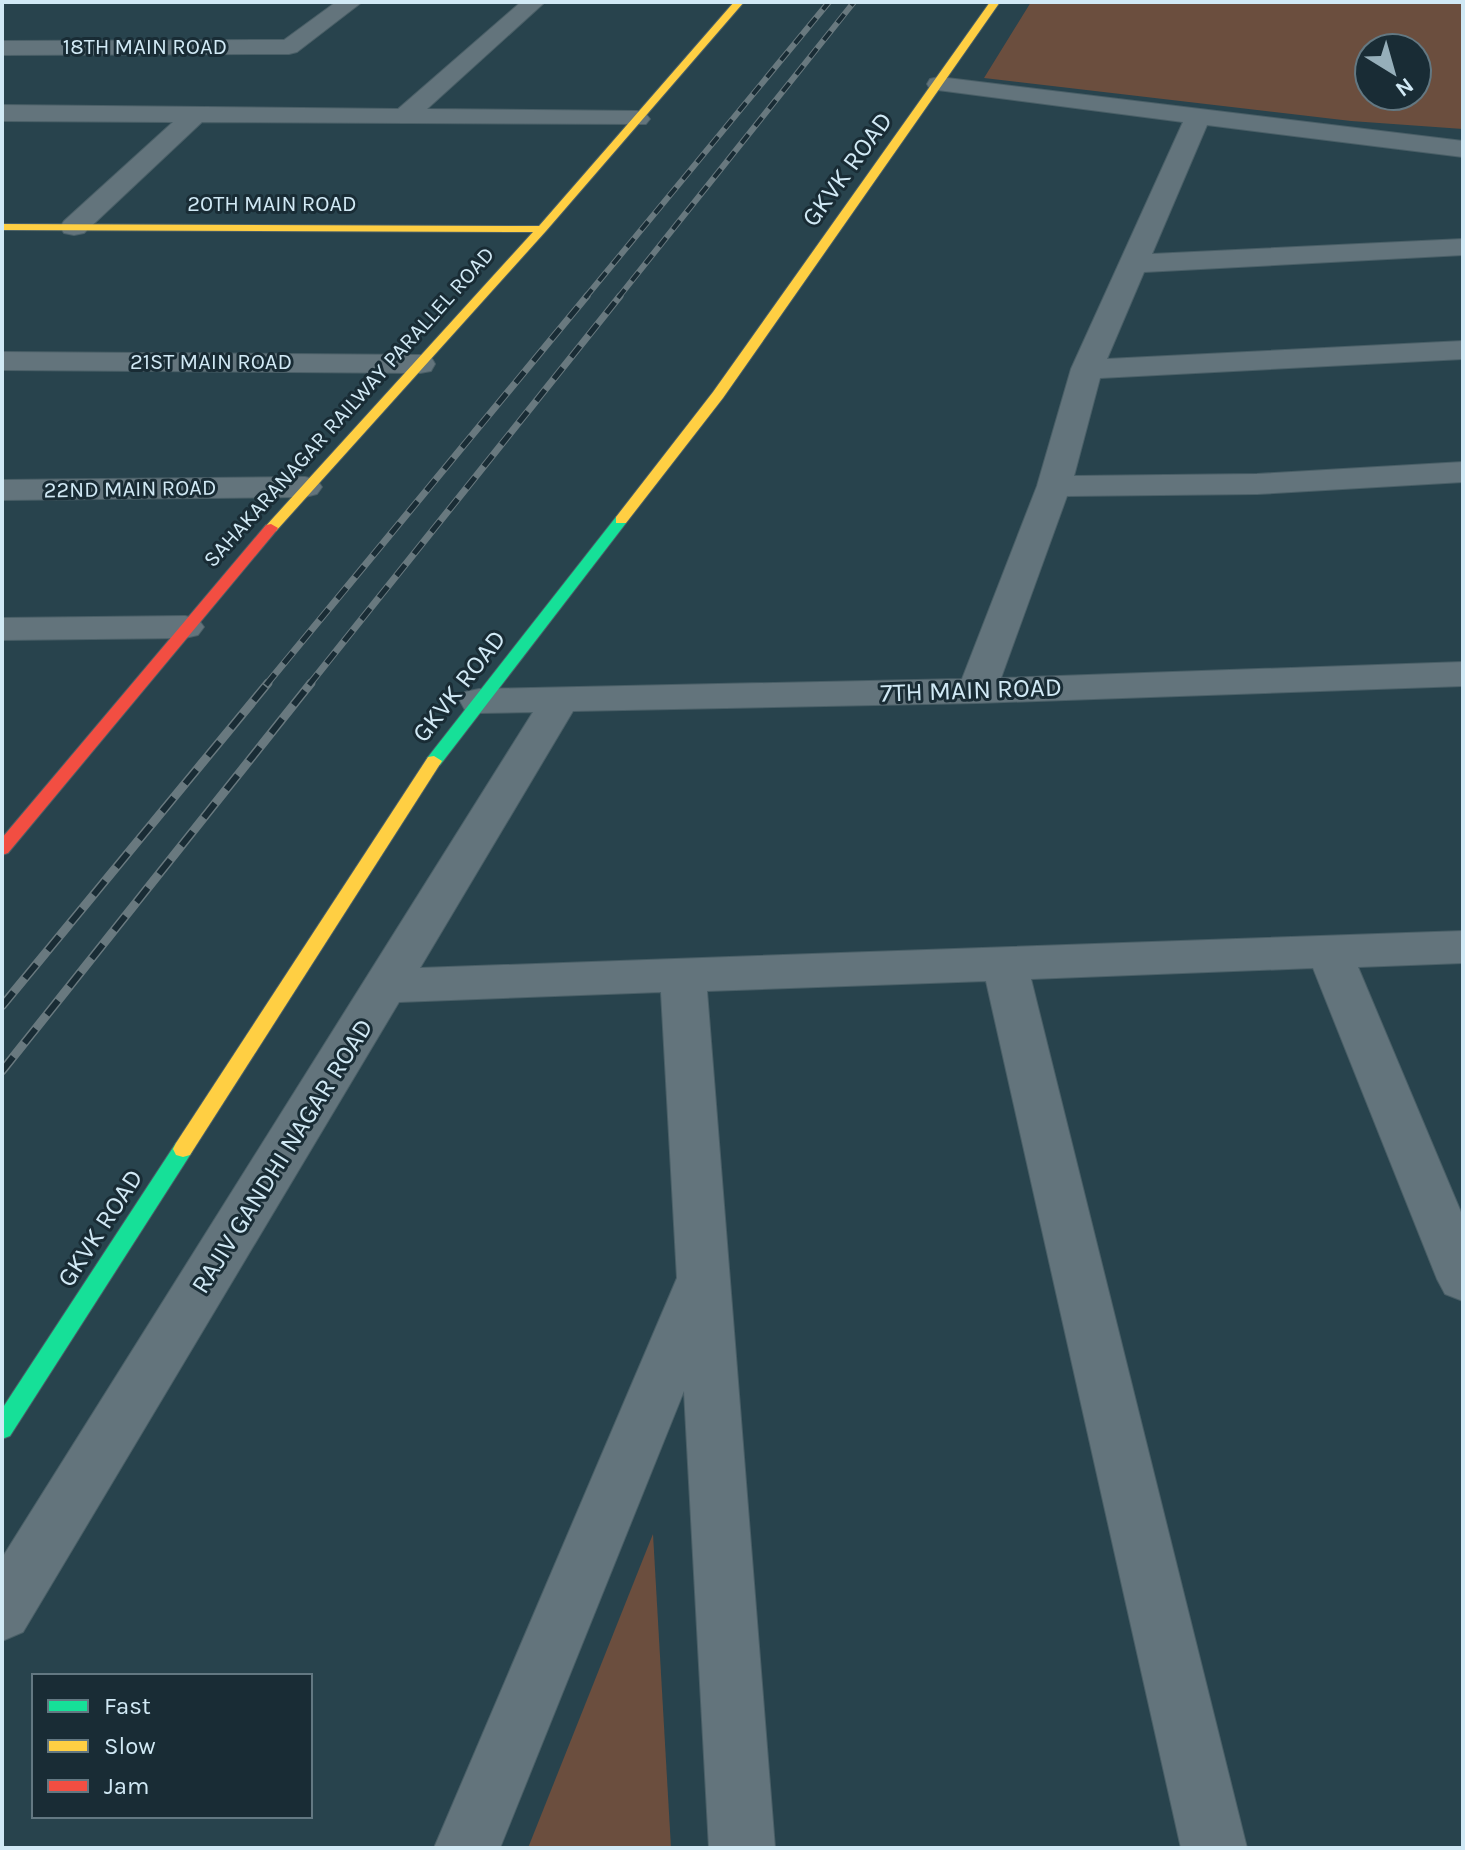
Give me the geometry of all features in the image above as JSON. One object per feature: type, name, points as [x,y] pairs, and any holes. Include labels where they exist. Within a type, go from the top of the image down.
[{"type":"street","name":"18TH MAIN ROAD","points":[[2,48],[289,47],[351,2]]},
{"type":"street","points":[[406,115],[534,2]]},
{"type":"street","name":"SAHAKARANAGAR RAILWAY PARALLEL ROAD","points":[[2,849],[305,487],[542,229],[739,2]]},
{"type":"street","name":"GKVK ROAD","points":[[2,1429],[435,759],[718,395],[995,2]]},
{"type":"street","points":[[939,84],[1463,149]]},
{"type":"street","points":[[2,113],[637,119]]},
{"type":"street","points":[[74,227],[198,113]]},
{"type":"street","points":[[977,691],[1054,486],[1087,369],[1198,117]]},
{"type":"street","name":"20TH MAIN ROAD","points":[[2,227],[542,229]]},
{"type":"street","points":[[1133,264],[1463,247]]},
{"type":"street","points":[[1087,369],[1463,350]]},
{"type":"street","name":"21ST MAIN ROAD","points":[[2,361],[420,364]]},
{"type":"street","points":[[1054,486],[1257,484],[1463,472]]},
{"type":"street","name":"22ND MAIN ROAD","points":[[2,490],[305,487]]},
{"type":"street","points":[[2,629],[185,627]]},
{"type":"street","name":"7TH MAIN ROAD","points":[[479,701],[977,691],[1463,674]]},
{"type":"street","name":"RAJIV GANDHI NAGAR ROAD","points":[[2,1612],[561,699]]},
{"type":"street","points":[[388,986],[1463,947]]},
{"type":"street","points":[[1329,952],[1463,1279]]},
{"type":"street","points":[[1005,964],[1214,1848]]},
{"type":"street","points":[[683,976],[742,1848]]},
{"type":"street","points":[[467,1848],[704,1276]]},
{"type":"shaded area","points":[[1031,2],[1463,2],[1463,129],[1351,121],[984,78]]},
{"type":"shaded area","points":[[653,1534],[671,1848],[528,1848]]},
{"type":"railway","points":[[585,298],[829,2]]},
{"type":"railway","points":[[618,298],[854,2]]},
{"type":"railway","points":[[266,685],[587,296]]},
{"type":"railway","points":[[309,685],[620,296]]},
{"type":"railway","points":[[2,1006],[268,683]]},
{"type":"railway","points":[[2,1071],[311,683]]},
{"type":"traffic: fast","points":[[434,761],[621,520]]},
{"type":"traffic: fast","points":[[2,1429],[183,1149]]},
{"type":"traffic: slow","points":[[271,528],[542,229],[739,2]]},
{"type":"traffic: slow","points":[[621,520],[718,395],[995,2]]},
{"type":"traffic: slow","points":[[2,227],[542,229]]},
{"type":"traffic: slow","points":[[183,1149],[434,761]]},
{"type":"traffic: jam","points":[[2,849],[271,528]]}]
